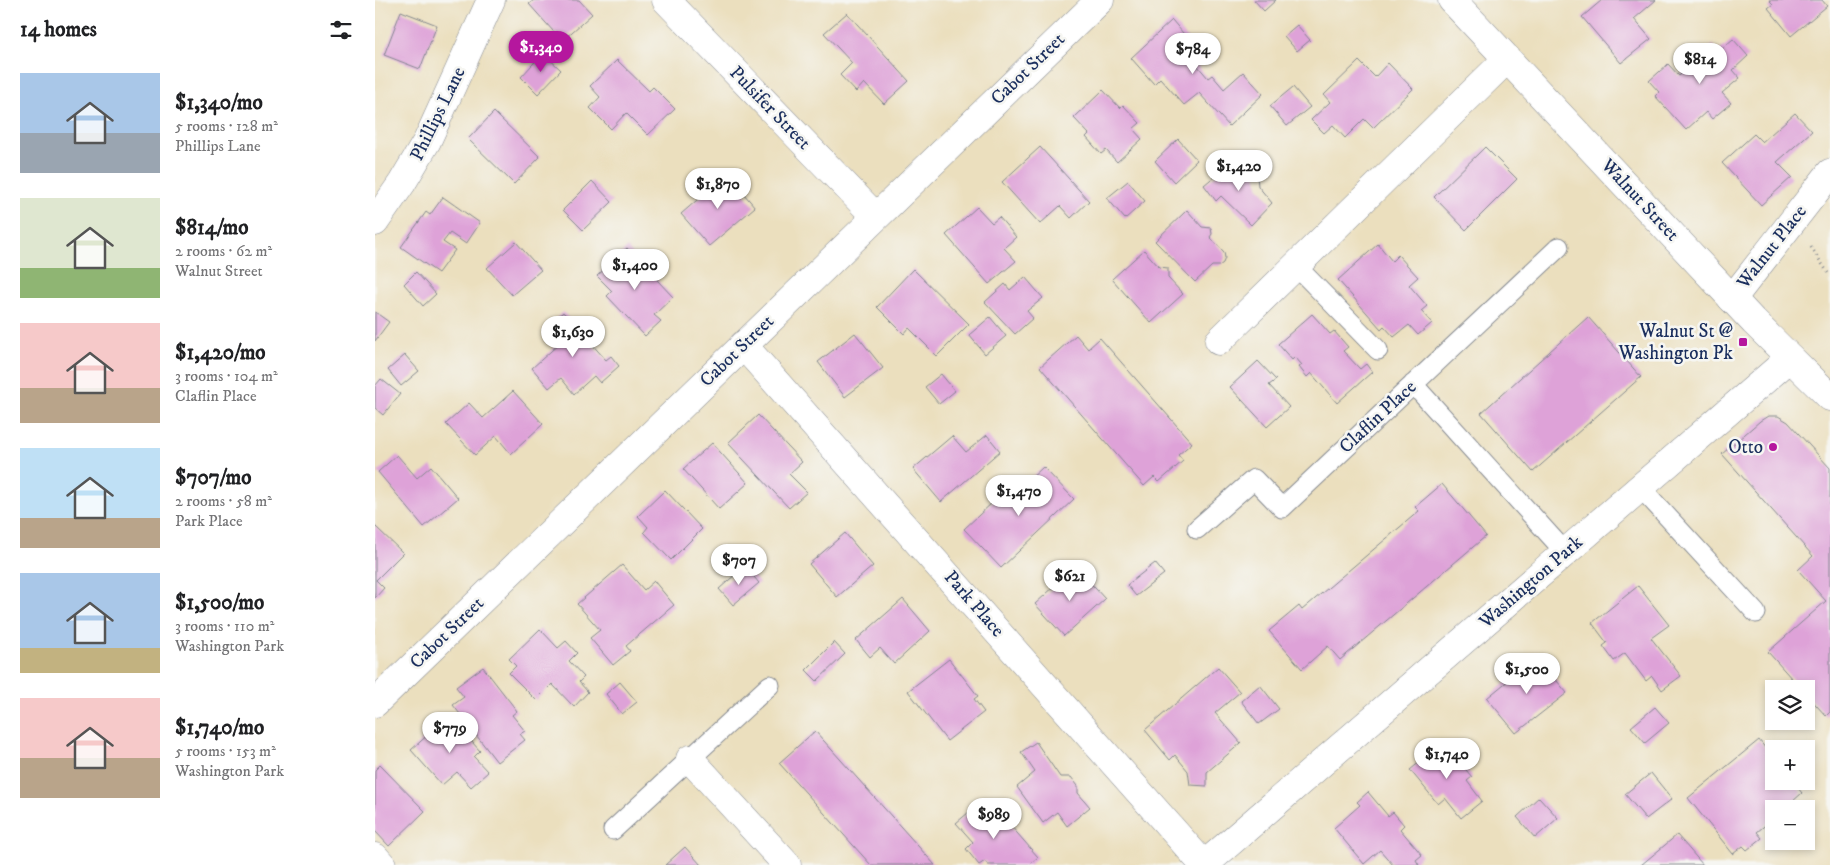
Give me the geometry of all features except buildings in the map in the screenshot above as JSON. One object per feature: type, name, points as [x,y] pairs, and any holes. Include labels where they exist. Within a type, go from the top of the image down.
[{"type":"street","name":"Phillips Lane","points":[[375,222],[402,183],[427,141],[491,0]]},
{"type":"street","name":"Pulsifer Street","points":[[666,0],[875,216]]},
{"type":"street","name":"Cabot Street","points":[[375,703],[875,216],[1100,0]]},
{"type":"street","name":"Walnut Street","points":[[1452,0],[1790,358],[1830,397]]},
{"type":"street","points":[[1219,341],[1507,59]]},
{"type":"street","name":"Walnut Place","points":[[1733,298],[1830,173]]},
{"type":"street","name":"Park Place","points":[[743,345],[1204,865]]},
{"type":"street","name":"Washington Park","points":[[1204,865],[1790,358]]},
{"type":"street","points":[[690,759],[787,865]]},
{"type":"street","points":[[375,857],[382,865]]},
{"type":"lane","name":"Claflin Place","points":[[1197,529],[1254,479],[1283,508],[1559,247]]},
{"type":"lane","points":[[1296,266],[1378,350]]},
{"type":"lane","points":[[1413,384],[1565,552]]},
{"type":"lane","points":[[1641,488],[1756,613]]},
{"type":"lane","points":[[613,830],[770,685]]},
{"type":"path","points":[[1807,243],[1830,276]]},
{"type":"place","name":"Walnut St @ Washington Pk","points":[[1743,342]]},
{"type":"place","name":"Otto","points":[[1773,447]]}]
